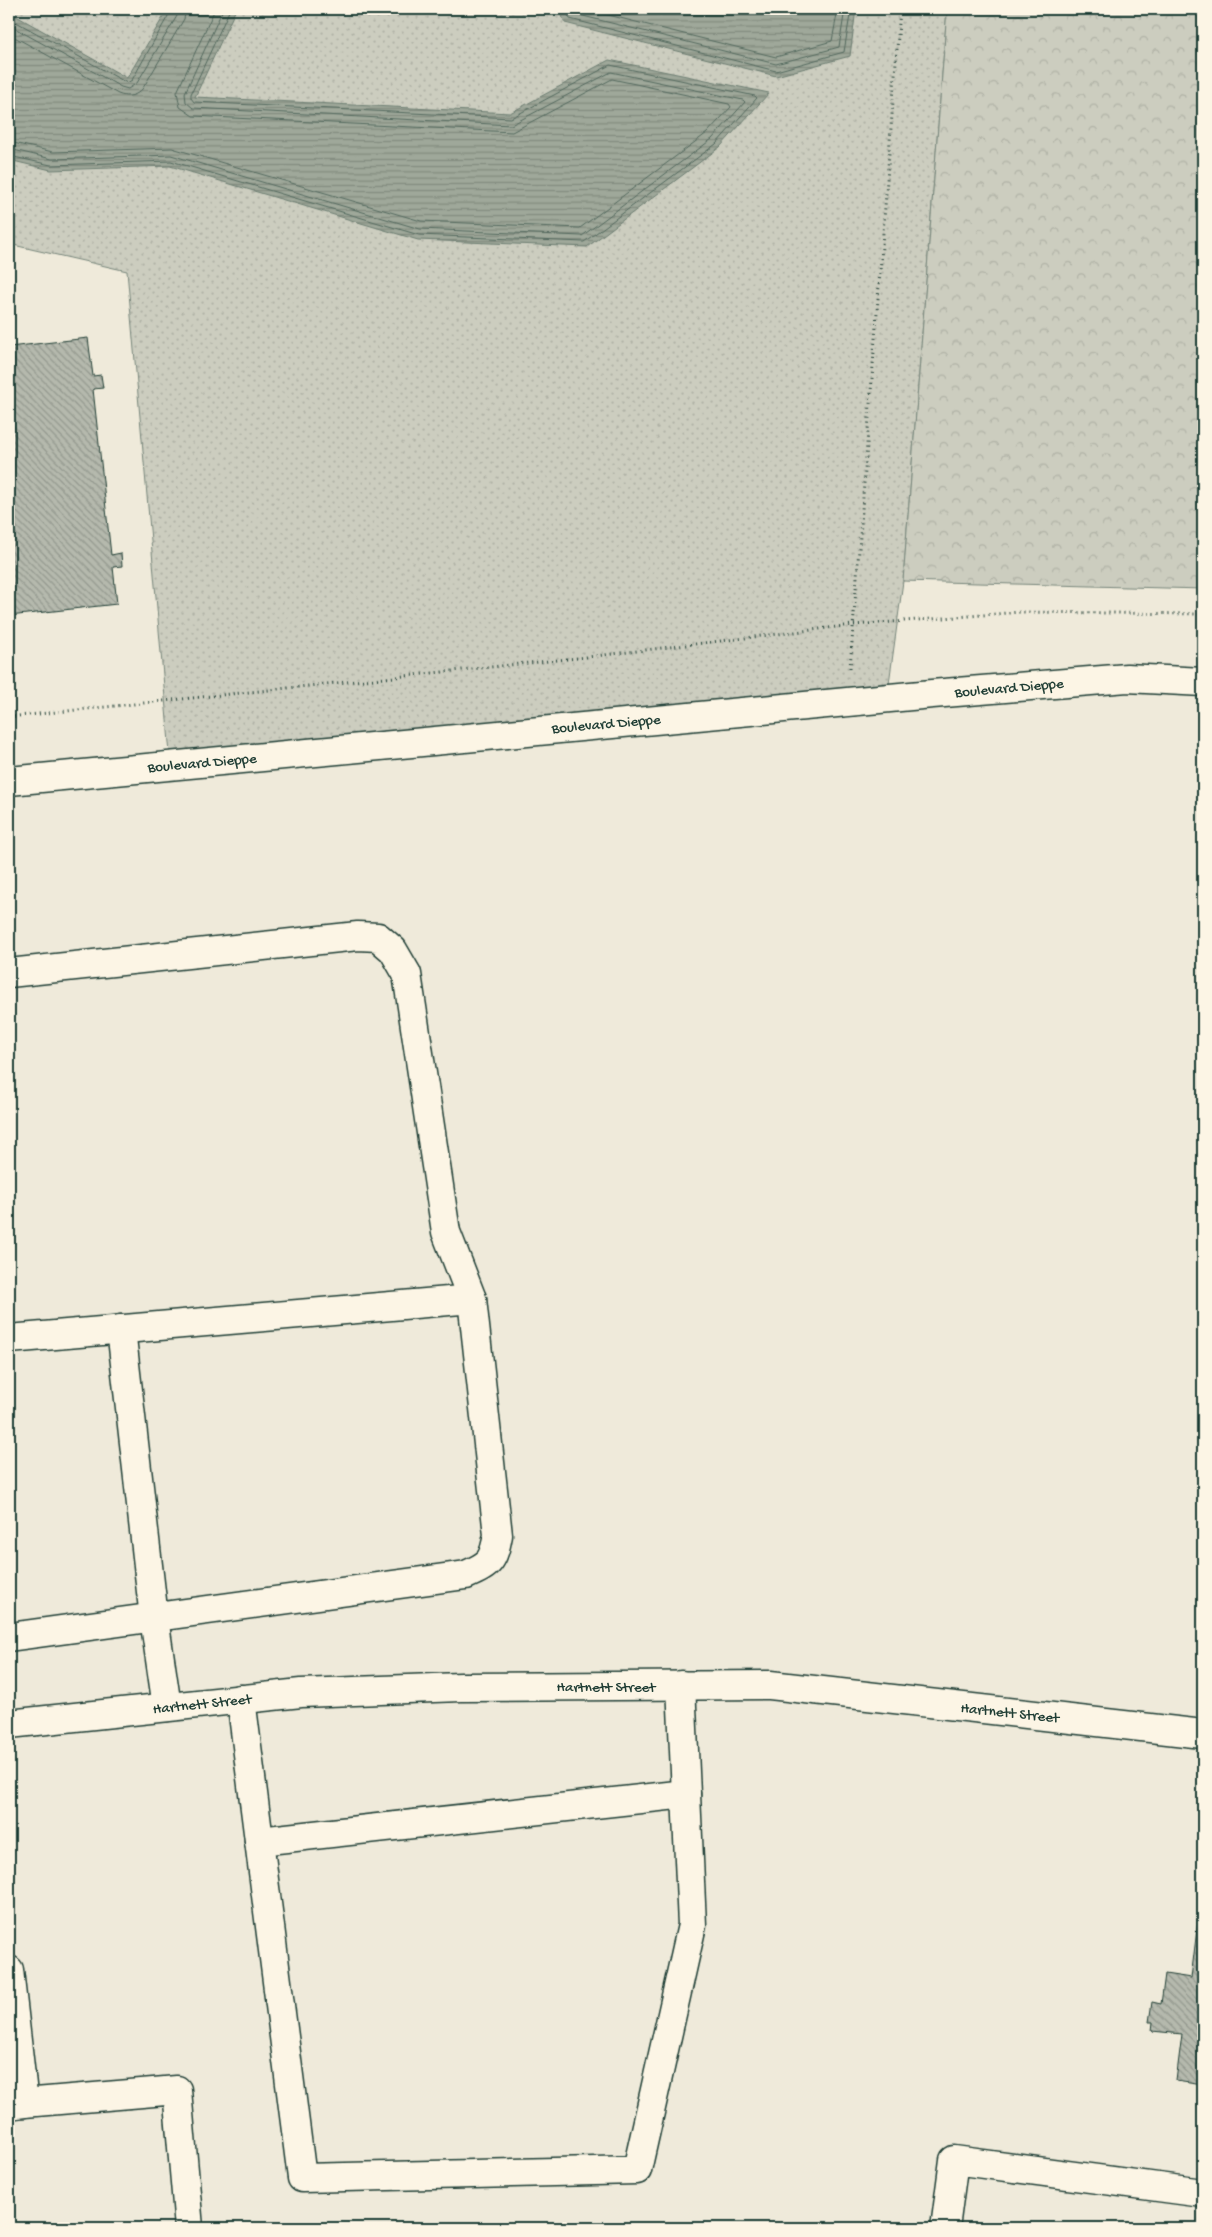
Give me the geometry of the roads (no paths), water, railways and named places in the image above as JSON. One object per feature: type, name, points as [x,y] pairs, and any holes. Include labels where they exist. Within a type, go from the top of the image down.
[{"type":"street","name":"Boulevard Dieppe","points":[[9,781],[848,702],[1127,678],[1203,682]]},
{"type":"street","points":[[9,973],[358,936],[378,937],[393,950],[407,974],[446,1232],[472,1299],[498,1535],[494,1555],[484,1567],[466,1575],[9,1637]]},
{"type":"street","points":[[9,1339],[472,1299]]},
{"type":"street","points":[[120,1329],[154,1618],[167,1707]]},
{"type":"street","points":[[241,1699],[302,2178],[637,2170],[692,1925],[681,1685]]},
{"type":"street","name":"Hartnett Street","points":[[9,1724],[301,1693],[461,1687],[770,1685],[1203,1734]]},
{"type":"street","points":[[259,1841],[686,1794]]},
{"type":"street","points":[[9,1970],[16,2104],[176,2090],[189,2228]]},
{"type":"street","points":[[945,2228],[954,2160],[1203,2192]]},
{"type":"water","points":[[168,9],[236,9],[195,97],[510,113],[609,60],[769,93],[720,147],[587,247],[418,240],[170,166],[51,170],[9,160],[9,12],[127,78]]},
{"type":"water","points":[[559,9],[856,9],[850,56],[776,76],[565,23]]}]
